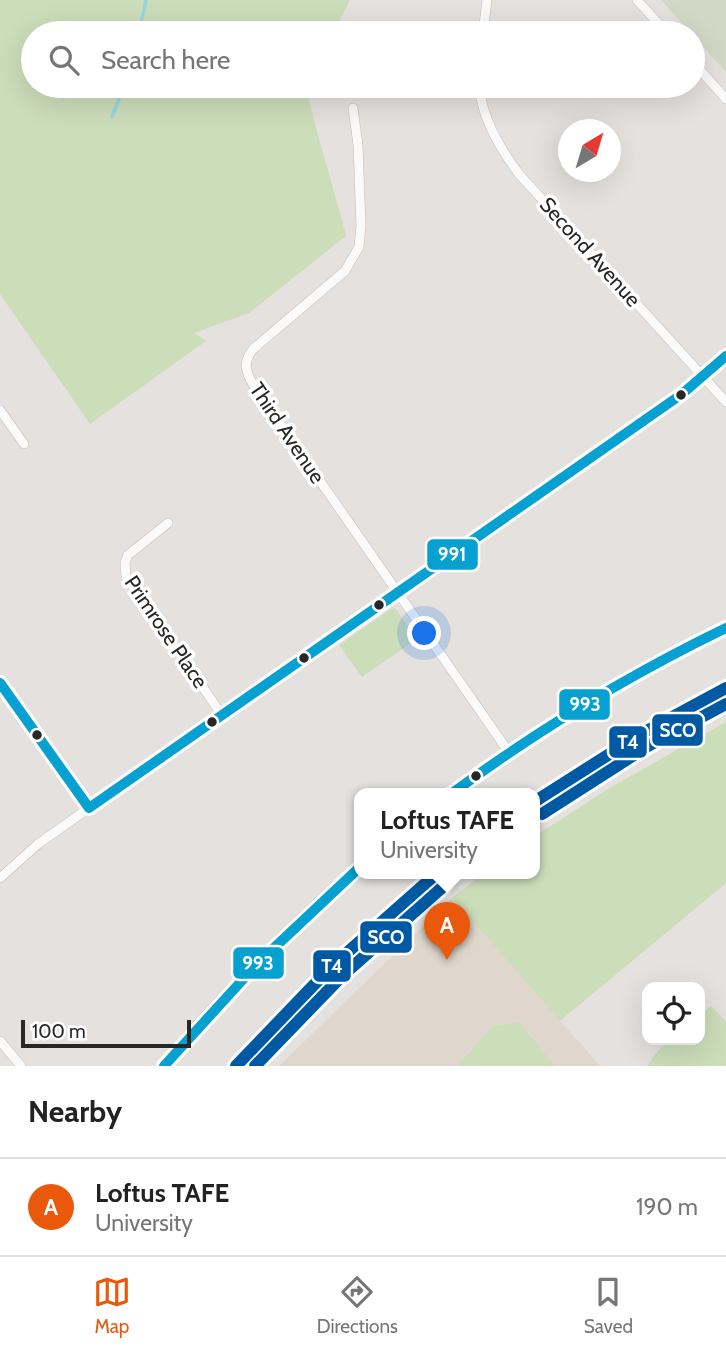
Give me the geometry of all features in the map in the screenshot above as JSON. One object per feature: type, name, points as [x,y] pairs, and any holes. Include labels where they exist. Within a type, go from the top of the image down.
[{"type":"street","points":[[484,21],[487,0]]},
{"type":"street","points":[[637,0],[656,21]]},
{"type":"street","points":[[705,75],[726,99]]},
{"type":"street","name":"Second Avenue","points":[[482,98],[501,148],[519,174],[726,402]]},
{"type":"street","name":"Third Avenue","points":[[353,108],[357,135],[359,247],[345,271],[253,349],[248,355],[245,368],[254,386],[508,751]]},
{"type":"street","points":[[0,878],[38,844],[682,394],[726,356]]},
{"type":"street","points":[[0,410],[24,444]]},
{"type":"street","name":"Primrose Place","points":[[168,523],[128,555],[125,562],[126,577],[222,715]]},
{"type":"street","points":[[459,788],[508,751],[630,677],[726,628]]},
{"type":"street","points":[[0,683],[89,808]]},
{"type":"street","points":[[164,1066],[234,985],[354,871]]},
{"type":"street","points":[[0,1041],[21,1066]]},
{"type":"shaded area","points":[[452,898],[600,1066],[279,1066]]},
{"type":"green space","points":[[0,0],[350,0],[339,21],[21,21],[21,98],[309,98],[346,236],[249,313],[194,333],[206,341],[90,424],[0,294]]},
{"type":"green space","points":[[661,0],[726,0],[726,72],[705,49],[705,21],[680,21]]},
{"type":"green space","points":[[395,608],[417,639],[362,677],[339,645]]},
{"type":"green space","points":[[726,722],[726,883],[560,1021],[452,898],[476,879],[540,879],[540,833],[608,789]]},
{"type":"green space","points":[[711,1006],[726,1021],[726,1066],[647,1066],[663,1045],[705,1045],[705,1011]]},
{"type":"green space","points":[[519,1022],[555,1066],[457,1066],[493,1026]]},
{"type":"waterway","points":[[142,21],[146,0]]},
{"type":"waterway","points":[[112,117],[119,98]]},
{"type":"transit line","name":"991","points":[[89,808],[682,394],[726,356]]},
{"type":"transit line","name":"993","points":[[460,788],[585,705],[726,628]]},
{"type":"transit line","name":"991","points":[[0,683],[89,808]]},
{"type":"transit line","name":"T4","points":[[540,798],[641,734],[726,688]]},
{"type":"transit line","name":"SCO","points":[[542,814],[648,746],[726,704]]},
{"type":"transit line","name":"993","points":[[164,1066],[258,963],[354,873]]},
{"type":"transit line","name":"T4","points":[[236,1066],[332,966],[430,879]]},
{"type":"transit line","name":"SCO","points":[[255,1066],[342,976],[445,885]]},
{"type":"place","name":"Loftus TAFE","points":[[447,960]]}]
